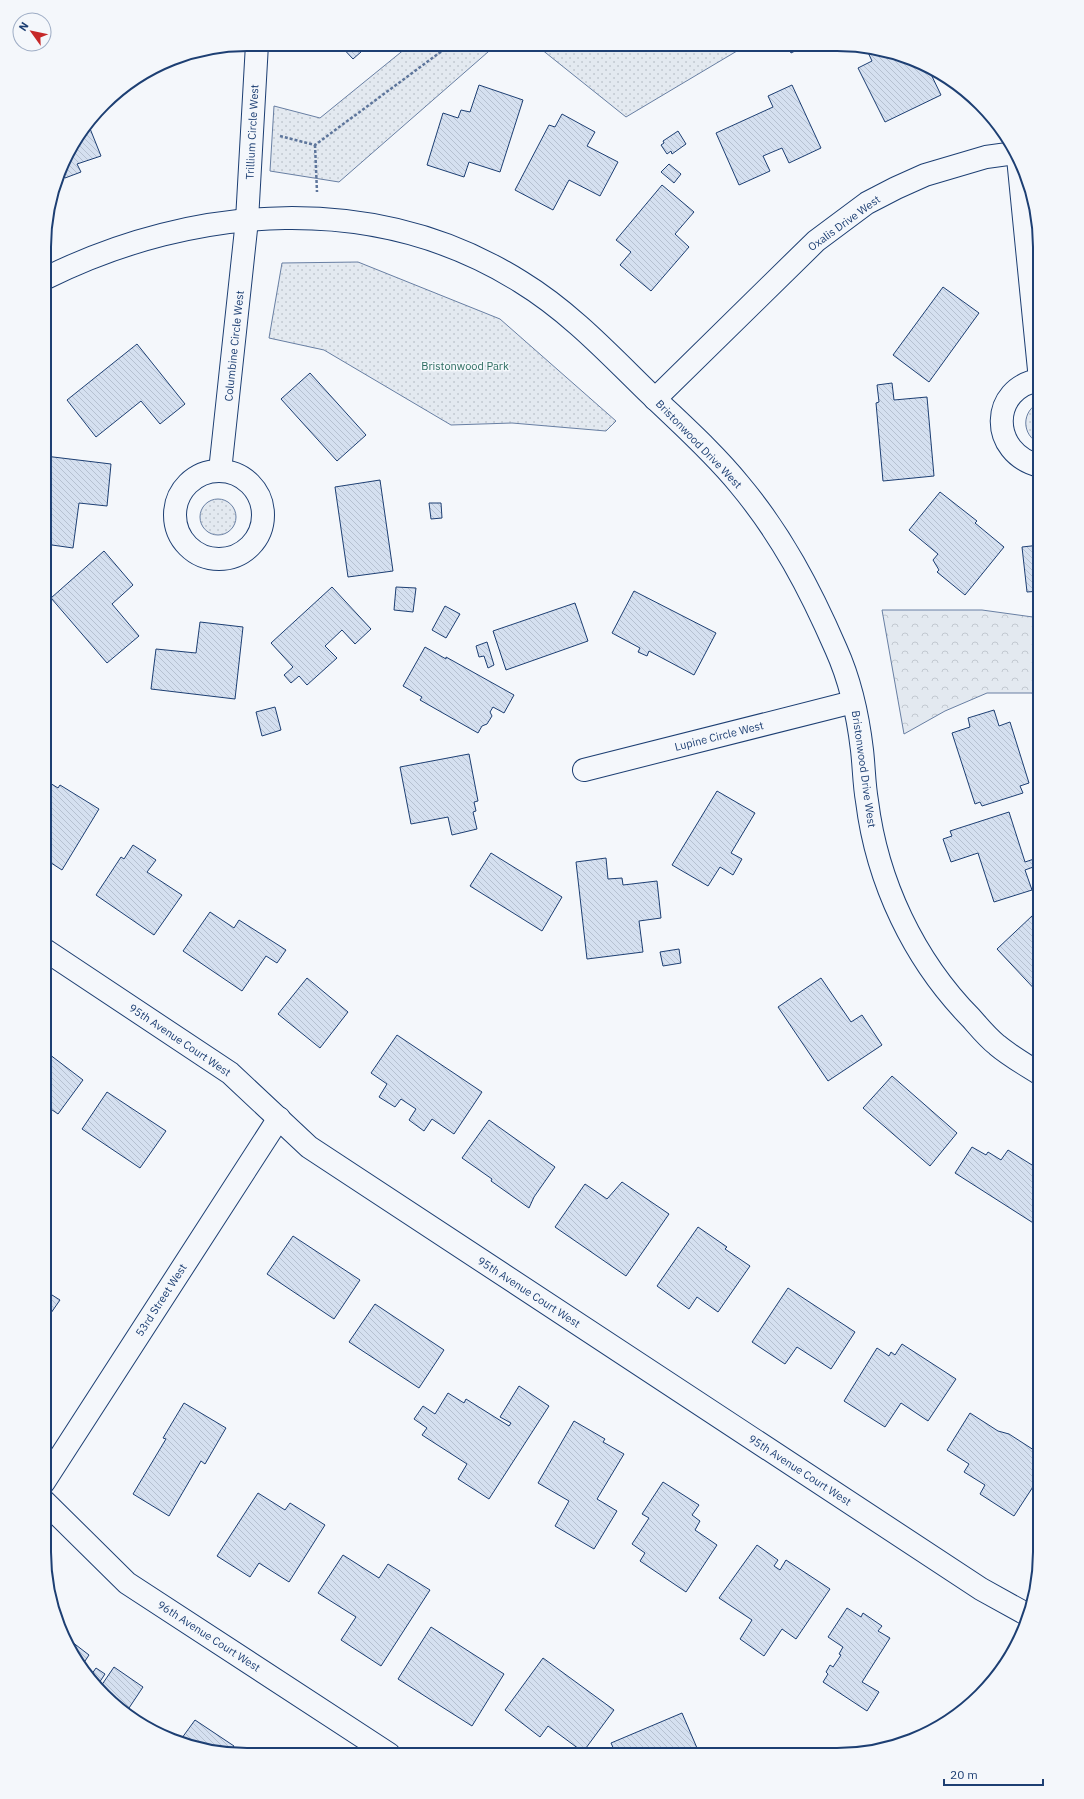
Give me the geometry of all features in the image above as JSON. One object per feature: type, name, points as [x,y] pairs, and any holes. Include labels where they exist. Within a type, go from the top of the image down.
[{"type":"street","name":"Trillium Circle West","points":[[247,220],[257,51]]},
{"type":"street","name":"Oxalis Drive West","points":[[655,399],[816,241],[868,203],[896,188],[925,176],[986,157],[1009,153]]},
{"type":"street","points":[[1020,176],[1033,309]]},
{"type":"street","name":"Bristonwood Drive West","points":[[51,275],[75,263],[117,246],[159,234],[202,225],[247,220],[318,218],[354,221],[424,237],[457,249],[490,264],[521,281],[550,301],[578,324],[707,450],[737,482],[765,517],[790,554],[811,592],[839,655],[854,702],[862,749],[867,804],[880,864],[903,922],[925,962],[952,999],[995,1044],[1033,1069]]},
{"type":"street","name":"Columbine Circle West","points":[[220,471],[247,220]]},
{"type":"street","points":[[1033,381],[1019,388],[1008,399],[1003,413],[1002,428],[1006,442],[1014,454],[1027,463],[1033,464]]},
{"type":"street","name":"Lupine Circle West","points":[[584,770],[854,702]]},
{"type":"street","name":"95th Avenue Court West","points":[[51,954],[230,1073],[309,1147],[981,1590],[1024,1613]]},
{"type":"street","name":"53rd Street West","points":[[51,1471],[278,1118]]},
{"type":"street","name":"96th Avenue Court West","points":[[51,1508],[127,1582],[380,1748]]},
{"type":"path","points":[[315,145],[442,51]]},
{"type":"path","points":[[252,129],[315,145]]},
{"type":"path","points":[[315,145],[318,218]]},
{"type":"green space","points":[[402,51],[489,51],[339,182],[270,171],[274,106],[320,118]]},
{"type":"green space","points":[[544,51],[737,51],[626,117]]},
{"type":"green space","name":"Bristonwood Park","points":[[358,262],[500,319],[616,421],[606,431],[512,423],[451,425],[324,350],[269,338],[282,263]]},
{"type":"green space","points":[[1033,407],[1033,439],[1029,435],[1026,423],[1029,411]]},
{"type":"green space","points":[[222,499],[231,504],[235,510],[235,524],[231,530],[222,535],[214,535],[205,530],[201,524],[200,513],[205,504],[211,500]]},
{"type":"green space","points":[[882,610],[982,610],[1033,617],[1033,694],[1032,693],[987,693],[945,711],[904,734]]},
{"type":"building","points":[[346,51],[362,51],[353,59]]},
{"type":"building","points":[[869,54],[900,61],[923,71],[931,75],[941,95],[885,122],[858,68],[872,61]]},
{"type":"building","points":[[479,85],[523,100],[500,172],[469,162],[464,177],[427,165],[443,113],[458,118],[461,110],[470,112]]},
{"type":"building","points":[[792,85],[821,148],[789,163],[782,148],[763,156],[770,171],[739,185],[716,133],[773,107],[768,96]]},
{"type":"building","points":[[562,114],[595,132],[587,146],[618,162],[600,196],[569,180],[553,210],[515,190],[549,125],[555,127]]},
{"type":"building","points":[[91,130],[101,156],[77,164],[81,172],[65,178],[64,176],[77,149]]},
{"type":"building","points":[[678,131],[686,144],[672,154],[671,151],[667,154],[661,145],[664,143],[663,141]]},
{"type":"building","points":[[669,164],[681,174],[674,183],[661,172]]},
{"type":"building","points":[[662,185],[694,212],[675,234],[689,247],[651,291],[620,265],[631,252],[616,240]]},
{"type":"building","points":[[943,287],[979,313],[929,382],[893,355]]},
{"type":"building","points":[[137,344],[185,404],[160,424],[141,401],[96,437],[67,400]]},
{"type":"building","points":[[310,373],[366,435],[337,461],[281,399]]},
{"type":"building","points":[[892,383],[894,400],[927,397],[934,476],[883,481],[876,403],[879,402],[877,385]]},
{"type":"building","points":[[51,457],[111,464],[107,506],[79,503],[73,548],[51,545]]},
{"type":"building","points":[[380,480],[393,571],[348,577],[335,487]]},
{"type":"building","points":[[940,492],[977,521],[975,523],[1004,547],[965,595],[937,572],[939,570],[933,560],[938,554],[909,530]]},
{"type":"building","points":[[429,503],[441,503],[442,518],[431,519]]},
{"type":"building","points":[[1033,546],[1033,592],[1027,592],[1022,547]]},
{"type":"building","points":[[104,551],[133,585],[112,604],[139,636],[107,663],[51,598]]},
{"type":"building","points":[[332,587],[371,629],[355,644],[342,630],[325,646],[337,658],[307,685],[299,676],[291,683],[284,675],[293,667],[271,643]]},
{"type":"building","points":[[396,587],[416,588],[413,612],[394,610]]},
{"type":"building","points":[[634,591],[716,633],[694,675],[649,651],[647,656],[638,652],[640,648],[612,633]]},
{"type":"building","points":[[575,603],[588,641],[506,670],[493,631]]},
{"type":"building","points":[[445,606],[460,614],[446,638],[432,630]]},
{"type":"building","points":[[200,622],[243,627],[235,699],[151,689],[156,649],[196,653]]},
{"type":"building","points":[[487,642],[494,665],[488,668],[484,656],[479,657],[476,646]]},
{"type":"building","points":[[425,647],[514,695],[504,713],[493,707],[490,712],[492,716],[487,724],[482,726],[478,733],[420,700],[422,697],[403,686]]},
{"type":"building","points":[[275,707],[281,730],[262,736],[256,712]]},
{"type":"building","points":[[994,710],[999,726],[1010,722],[1029,783],[1020,786],[1023,793],[982,806],[980,802],[975,804],[952,733],[970,727],[968,718]]},
{"type":"building","points":[[469,754],[478,801],[474,802],[476,811],[473,812],[477,829],[452,835],[448,817],[411,824],[400,767]]},
{"type":"building","points":[[51,784],[58,788],[60,785],[99,809],[62,870],[51,863]]},
{"type":"building","points":[[717,791],[755,813],[731,853],[742,859],[733,875],[720,867],[708,886],[672,865]]},
{"type":"building","points":[[1009,812],[1025,862],[1033,859],[1033,867],[1025,870],[1032,890],[994,902],[978,853],[951,862],[943,839],[952,836],[950,831]]},
{"type":"building","points":[[133,845],[156,860],[147,872],[182,895],[154,935],[96,895],[121,857],[124,859]]},
{"type":"building","points":[[491,853],[562,897],[542,931],[470,886]]},
{"type":"building","points":[[606,858],[608,879],[622,878],[623,885],[657,881],[661,918],[639,921],[643,952],[587,959],[576,862]]},
{"type":"building","points":[[210,912],[234,928],[239,920],[286,950],[277,963],[266,956],[242,991],[183,951]]},
{"type":"building","points":[[1033,915],[1033,988],[997,949]]},
{"type":"building","points":[[679,949],[681,963],[663,966],[660,952]]},
{"type":"building","points":[[307,978],[348,1012],[320,1048],[278,1014]]},
{"type":"building","points":[[821,978],[851,1022],[862,1015],[882,1045],[828,1081],[778,1007]]},
{"type":"building","points":[[397,1035],[482,1092],[454,1134],[432,1119],[424,1131],[409,1120],[416,1109],[401,1099],[395,1107],[379,1097],[387,1084],[371,1073]]},
{"type":"building","points":[[51,1056],[83,1080],[58,1114],[51,1109]]},
{"type":"building","points":[[892,1076],[957,1133],[930,1166],[863,1108]]},
{"type":"building","points":[[107,1092],[166,1131],[140,1168],[82,1129]]},
{"type":"building","points":[[489,1120],[555,1167],[534,1197],[529,1208],[462,1158]]},
{"type":"building","points":[[972,1147],[986,1155],[988,1152],[1001,1160],[1008,1150],[1033,1166],[1033,1223],[955,1173]]},
{"type":"building","points":[[622,1182],[669,1214],[626,1276],[555,1227],[585,1184],[607,1199]]},
{"type":"building","points":[[698,1227],[727,1247],[725,1249],[750,1266],[718,1312],[697,1297],[689,1309],[657,1286]]},
{"type":"building","points":[[293,1236],[360,1280],[334,1319],[267,1274]]},
{"type":"building","points":[[788,1288],[855,1332],[831,1369],[797,1347],[785,1364],[752,1342]]},
{"type":"building","points":[[51,1294],[60,1300],[51,1313]]},
{"type":"building","points":[[375,1304],[444,1350],[419,1388],[349,1342]]},
{"type":"building","points":[[902,1344],[956,1379],[928,1421],[901,1403],[885,1427],[844,1401],[877,1348],[889,1356],[891,1352],[895,1355]]},
{"type":"building","points":[[519,1386],[549,1406],[489,1499],[458,1479],[467,1464],[422,1435],[427,1428],[414,1419],[423,1406],[435,1414],[448,1393],[464,1403],[466,1399],[509,1426],[511,1423],[500,1417]]},
{"type":"building","points":[[184,1403],[226,1428],[205,1464],[201,1461],[169,1516],[133,1494],[166,1439],[163,1438]]},
{"type":"building","points":[[970,1413],[998,1431],[1009,1434],[1033,1449],[1033,1487],[1014,1516],[980,1494],[985,1485],[964,1472],[969,1464],[947,1450]]},
{"type":"building","points":[[574,1421],[605,1439],[603,1442],[624,1454],[597,1499],[617,1511],[594,1549],[555,1526],[569,1501],[538,1483]]},
{"type":"building","points":[[663,1482],[699,1505],[692,1515],[700,1521],[695,1530],[717,1545],[686,1592],[640,1561],[645,1553],[632,1544],[649,1518],[642,1514]]},
{"type":"building","points":[[258,1493],[285,1510],[290,1503],[325,1525],[289,1582],[259,1563],[250,1577],[217,1556]]},
{"type":"building","points":[[757,1545],[778,1560],[774,1566],[780,1570],[786,1560],[830,1589],[796,1639],[782,1629],[764,1656],[740,1639],[752,1620],[719,1598]]},
{"type":"building","points":[[343,1555],[379,1578],[388,1564],[430,1590],[381,1666],[341,1640],[356,1617],[318,1593]]},
{"type":"building","points":[[847,1608],[861,1617],[863,1613],[882,1626],[878,1631],[890,1638],[862,1682],[879,1692],[867,1711],[823,1682],[828,1674],[826,1672],[830,1665],[833,1667],[841,1655],[839,1654],[843,1647],[828,1637]]},
{"type":"building","points":[[431,1627],[504,1674],[472,1726],[398,1679]]},
{"type":"building","points":[[74,1643],[89,1655],[85,1662]]},
{"type":"building","points":[[543,1658],[614,1710],[586,1748],[578,1748],[548,1726],[540,1737],[505,1710]]},
{"type":"building","points":[[114,1667],[143,1687],[129,1708],[103,1684]]},
{"type":"building","points":[[96,1668],[105,1674],[100,1681],[93,1672]]},
{"type":"building","points":[[682,1713],[697,1748],[613,1748],[611,1743]]},
{"type":"building","points":[[195,1720],[234,1746],[233,1748],[209,1744],[182,1737]]}]
